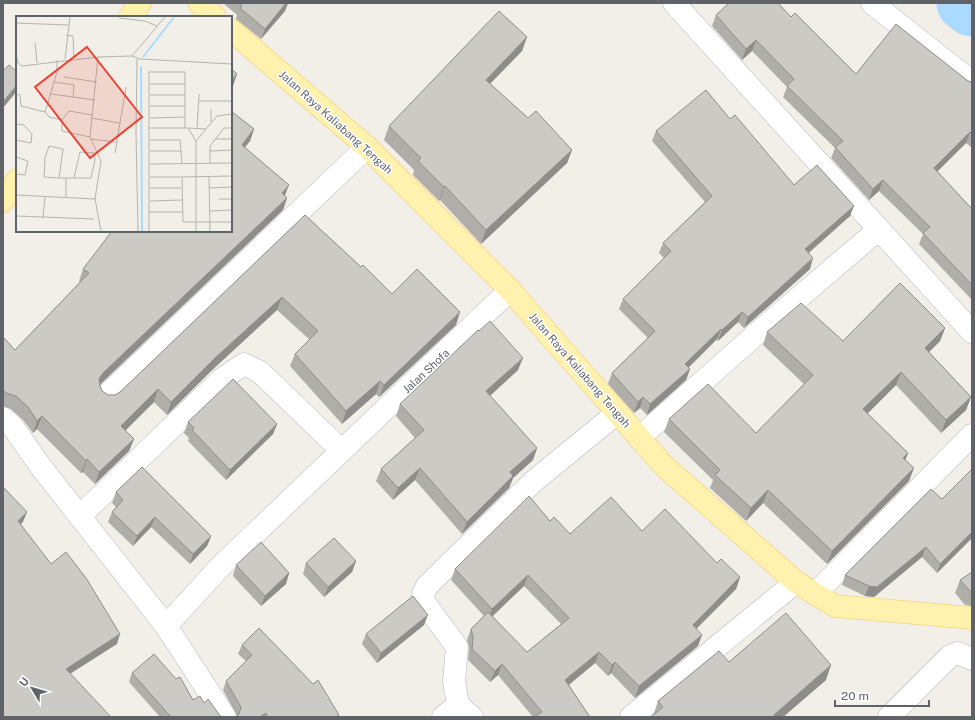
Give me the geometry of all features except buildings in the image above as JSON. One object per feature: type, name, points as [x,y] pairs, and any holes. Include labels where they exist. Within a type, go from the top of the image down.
[{"type":"main road","points":[[131,16],[140,3]]},
{"type":"main road","points":[[199,3],[214,16]]},
{"type":"main road","name":"Jalan Raya Kaliabang Tengah","points":[[232,31],[367,147],[510,290],[664,466],[796,582],[835,606],[972,618]]},
{"type":"street","points":[[674,3],[972,332]]},
{"type":"street","points":[[872,3],[972,82]]},
{"type":"street","points":[[107,396],[367,147]]},
{"type":"street","points":[[639,438],[762,328],[878,230]]},
{"type":"street","name":"Jalan Shofa","points":[[166,626],[221,566],[510,290]]},
{"type":"street","points":[[80,516],[222,379],[244,364],[260,372],[341,450]]},
{"type":"street","points":[[458,713],[454,681],[457,648],[424,602],[423,594],[427,586],[534,481],[617,413]]},
{"type":"street","points":[[3,418],[13,427],[166,626],[225,717]]},
{"type":"street","points":[[814,594],[972,435]]},
{"type":"street","points":[[631,717],[796,582]]},
{"type":"street","points":[[889,717],[950,656],[957,653],[972,658]]},
{"type":"waterway","points":[[965,3],[972,8]]}]
